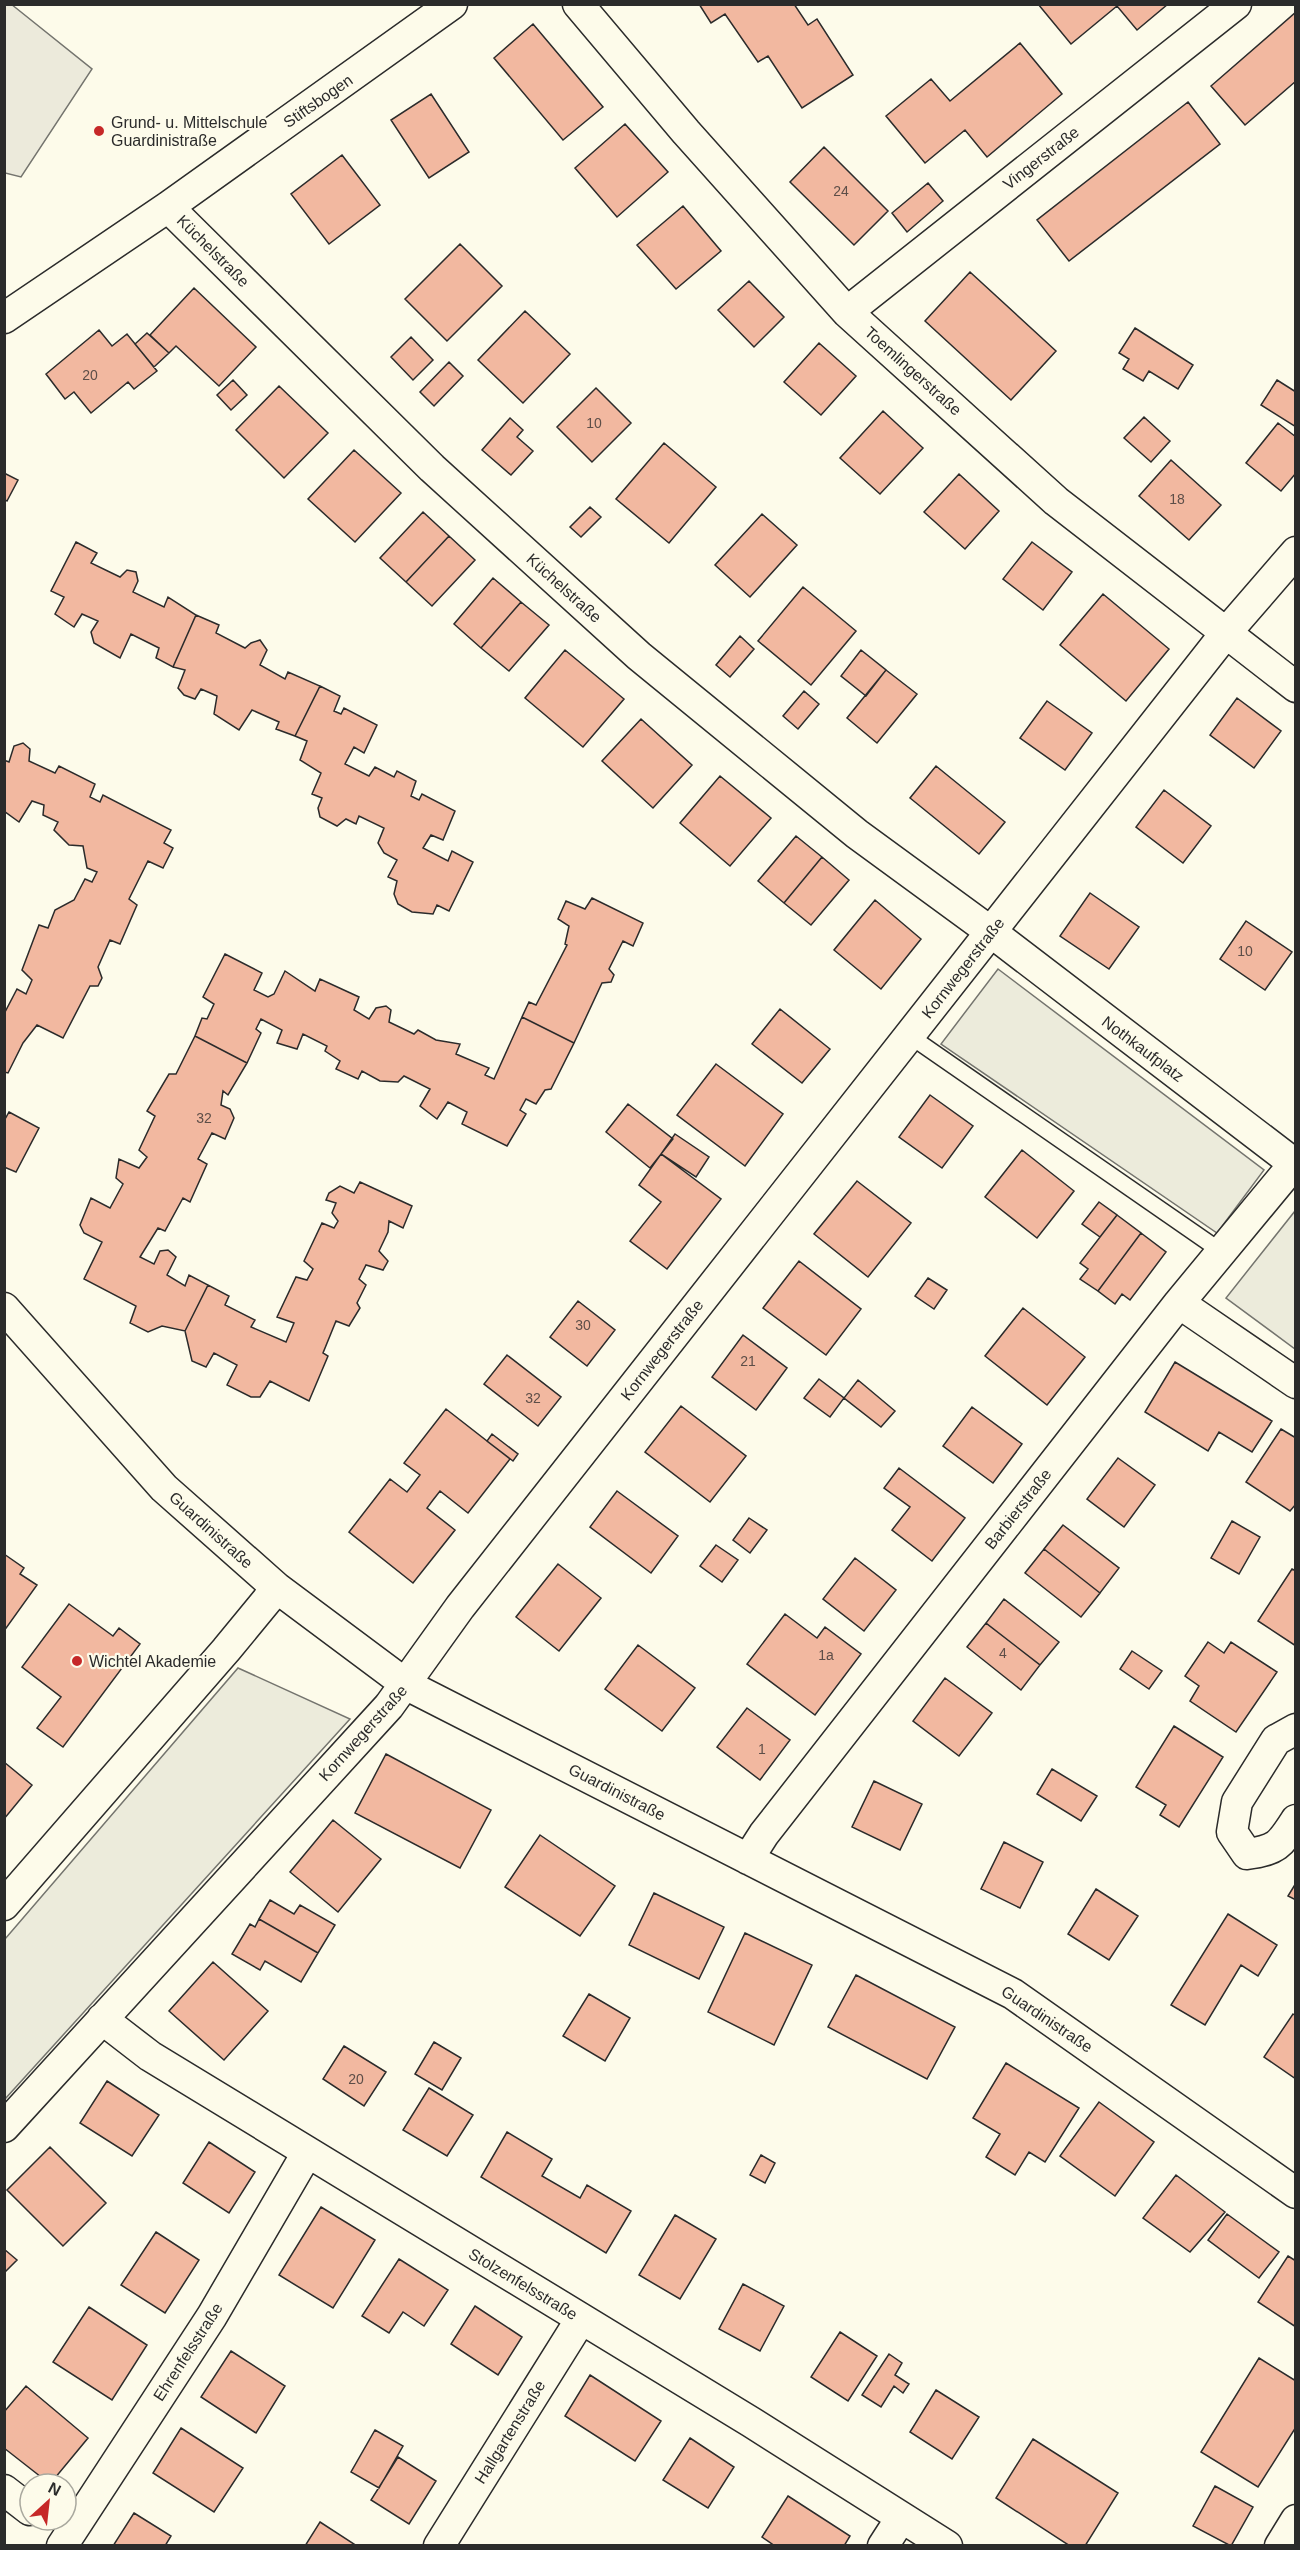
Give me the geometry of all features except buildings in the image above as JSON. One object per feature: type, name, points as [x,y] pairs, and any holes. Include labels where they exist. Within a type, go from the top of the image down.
[{"type":"street","name":"Stiftsbogen","points":[[4,318],[168,207],[452,4]]},
{"type":"street","name":"Toemlingerstraße","points":[[578,4],[686,132],[847,312],[1056,501],[1296,687]]},
{"type":"street","name":"Vingerstraße","points":[[847,312],[1236,4]]},
{"type":"street","name":"Küchelstraße","points":[[168,207],[432,468],[639,656],[857,834],[991,932]]},
{"type":"street","name":"Kornwegerstraße","points":[[4,2127],[406,1685],[460,1607],[1225,634],[1296,552]]},
{"type":"street","name":"Nothkaufplatz","points":[[991,932],[1295,1165]]},
{"type":"street","name":"Barbierstraße","points":[[748,1859],[764,1834],[1179,1303],[1295,1165]]},
{"type":"street","points":[[1179,1303],[1296,1383]]},
{"type":"street","name":"Guardinistraße","points":[[4,1308],[164,1488],[277,1588],[406,1685],[1013,1994],[1296,2193]]},
{"type":"street","points":[[4,1905],[226,1650],[277,1588]]},
{"type":"street","points":[[1296,1729],[1276,1740],[1237,1802],[1232,1832],[1247,1854],[1271,1851],[1296,1820]]},
{"type":"street","name":"Stolzenfelsstraße","points":[[102,2019],[150,2056],[751,2422],[947,2546]]},
{"type":"street","name":"Ehrenfelsstraße","points":[[64,2542],[212,2316],[307,2153]]},
{"type":"street","name":"Hallgartenstraße","points":[[439,2546],[581,2319]]},
{"type":"street","points":[[4,2490],[18,2501]]},
{"type":"street","points":[[883,2546],[901,2518]]},
{"type":"street","points":[[1280,2546],[1296,2520]]},
{"type":"lane","points":[[910,1036],[1222,1252]]},
{"type":"shaded area","points":[[11,4],[92,69],[21,177],[5,173],[4,5]]},
{"type":"shaded area","points":[[998,969],[1264,1170],[1217,1233],[941,1044]]},
{"type":"shaded area","points":[[1295,1211],[1295,1349],[1226,1298]]},
{"type":"shaded area","points":[[238,1668],[350,1719],[5,2099],[5,1939]]},
{"type":"place","name":"Grund- u. Mittelschule Guardinistraße","points":[[99,131]]},
{"type":"place","name":"Wichtel Akademie","points":[[77,1661]]}]
